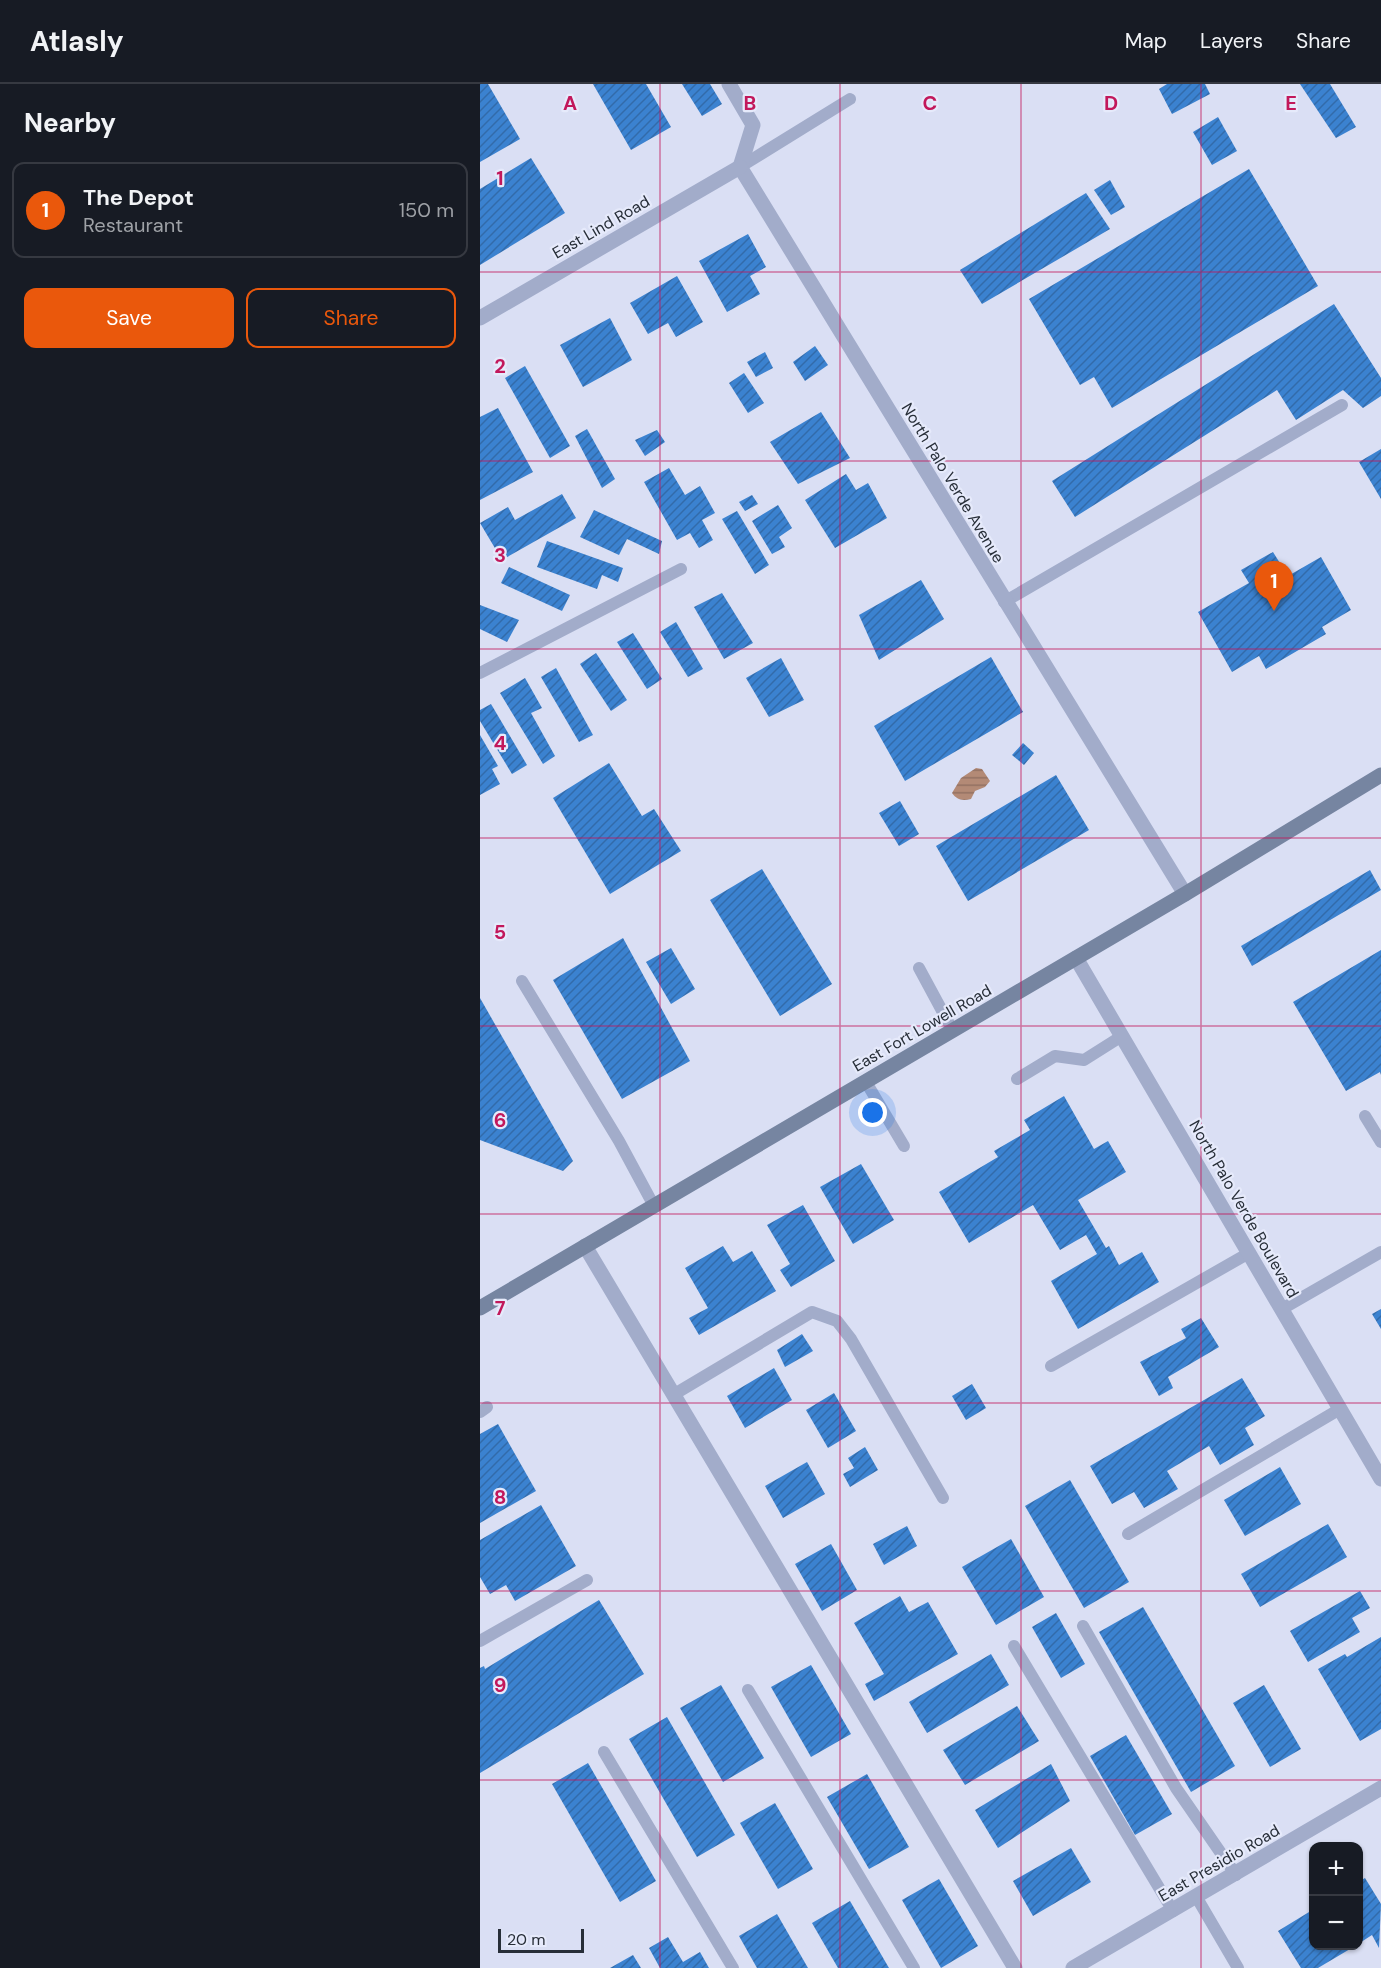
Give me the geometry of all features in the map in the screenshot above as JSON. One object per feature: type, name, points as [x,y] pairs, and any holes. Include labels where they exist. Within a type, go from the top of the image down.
[{"type":"main road","name":"East Fort Lowell Road","points":[[480,1308],[1380,779]]},
{"type":"street","points":[[729,84],[753,125],[740,167]]},
{"type":"street","name":"East Lind Road","points":[[480,318],[740,167]]},
{"type":"street","name":"North Palo Verde Avenue","points":[[740,167],[1004,602],[1185,894]]},
{"type":"street","name":"North Palo Verde Boulevard","points":[[1076,958],[1381,1479]]},
{"type":"street","points":[[585,1246],[1015,1968]]},
{"type":"street","name":"East Presidio Road","points":[[1073,1968],[1197,1898],[1381,1788]]},
{"type":"lane","points":[[740,167],[850,99]]},
{"type":"lane","points":[[1004,602],[1342,405]]},
{"type":"lane","points":[[480,673],[681,569]]},
{"type":"lane","points":[[919,968],[952,1030]]},
{"type":"lane","points":[[522,981],[619,1141],[654,1206]]},
{"type":"lane","points":[[1017,1079],[1055,1056],[1084,1060],[1122,1036]]},
{"type":"lane","points":[[866,1082],[904,1146]]},
{"type":"lane","points":[[1365,1116],[1381,1142]]},
{"type":"lane","points":[[1282,1309],[1381,1252]]},
{"type":"lane","points":[[1051,1366],[1249,1253]]},
{"type":"lane","points":[[674,1395],[812,1312],[837,1321],[851,1339],[943,1498]]},
{"type":"lane","points":[[1128,1534],[1340,1409]]},
{"type":"lane","points":[[480,1641],[587,1580]]},
{"type":"lane","points":[[1083,1626],[1176,1788],[1236,1875]]},
{"type":"lane","points":[[1014,1646],[1173,1911]]},
{"type":"lane","points":[[748,1690],[914,1968]]},
{"type":"lane","points":[[604,1752],[733,1968]]},
{"type":"lane","points":[[1197,1898],[1238,1968]]},
{"type":"shaded area","points":[[976,768],[982,769],[990,781],[985,787],[975,791],[971,799],[958,799],[952,793],[961,778]]},
{"type":"building","points":[[480,84],[488,84],[520,139],[480,162]]},
{"type":"building","points":[[593,84],[646,84],[671,127],[631,150]]},
{"type":"building","points":[[682,84],[710,84],[722,104],[702,116]]},
{"type":"building","points":[[1167,84],[1205,84],[1210,94],[1172,114],[1159,89]]},
{"type":"building","points":[[1300,84],[1330,84],[1356,127],[1336,138]]},
{"type":"building","points":[[1218,117],[1237,151],[1212,165],[1193,132]]},
{"type":"building","points":[[531,158],[565,213],[480,265],[480,189]]},
{"type":"building","points":[[1249,169],[1318,286],[1112,408],[1094,377],[1080,385],[1029,299]]},
{"type":"building","points":[[1110,180],[1125,207],[1111,215],[1094,190]]},
{"type":"building","points":[[1086,193],[1110,229],[982,304],[960,270]]},
{"type":"building","points":[[748,234],[766,267],[750,276],[760,294],[727,312],[699,261]]},
{"type":"building","points":[[677,276],[703,322],[676,337],[668,323],[648,334],[630,303]]},
{"type":"building","points":[[1334,304],[1381,378],[1381,396],[1363,408],[1343,390],[1296,420],[1277,390],[1075,517],[1052,481]]},
{"type":"building","points":[[610,318],[632,360],[583,387],[560,345]]},
{"type":"building","points":[[815,346],[828,365],[805,381],[793,362]]},
{"type":"building","points":[[765,352],[773,368],[756,377],[747,362]]},
{"type":"building","points":[[525,366],[570,446],[550,458],[505,378]]},
{"type":"building","points":[[744,373],[764,403],[748,413],[729,383]]},
{"type":"building","points":[[498,408],[533,472],[480,500],[480,417]]},
{"type":"building","points":[[821,412],[850,458],[798,484],[770,442]]},
{"type":"building","points":[[587,429],[615,479],[602,488],[575,436]]},
{"type":"building","points":[[657,430],[665,442],[645,456],[635,440]]},
{"type":"building","points":[[1381,449],[1381,499],[1359,462]]},
{"type":"building","points":[[669,468],[685,495],[700,486],[715,513],[702,520],[713,540],[699,548],[690,533],[677,540],[644,482]]},
{"type":"building","points":[[846,474],[856,490],[868,483],[887,518],[835,548],[805,500]]},
{"type":"building","points":[[562,494],[576,518],[502,560],[480,523],[508,507],[515,520]]},
{"type":"building","points":[[752,495],[758,504],[745,511],[739,502]]},
{"type":"building","points":[[778,505],[792,528],[779,537],[785,547],[772,554],[752,521]]},
{"type":"building","points":[[594,510],[662,541],[659,554],[627,539],[619,555],[580,537]]},
{"type":"building","points":[[737,511],[769,565],[755,574],[722,519]]},
{"type":"building","points":[[547,541],[623,568],[618,582],[602,575],[597,589],[537,567]]},
{"type":"building","points":[[1273,552],[1288,576],[1321,557],[1351,610],[1322,627],[1326,634],[1266,669],[1259,656],[1232,672],[1198,612],[1249,583],[1241,570]]},
{"type":"building","points":[[509,567],[570,595],[562,611],[501,583]]},
{"type":"building","points":[[921,580],[944,619],[879,660],[859,615]]},
{"type":"building","points":[[722,593],[753,643],[724,659],[694,607]]},
{"type":"building","points":[[480,605],[519,620],[507,642],[480,629]]},
{"type":"building","points":[[676,622],[703,669],[688,677],[660,632]]},
{"type":"building","points":[[633,633],[662,679],[647,689],[617,642]]},
{"type":"building","points":[[596,653],[627,700],[611,711],[580,664]]},
{"type":"building","points":[[991,657],[1023,712],[905,781],[874,726]]},
{"type":"building","points":[[781,658],[804,700],[769,717],[746,678]]},
{"type":"building","points":[[556,668],[593,735],[579,742],[541,677]]},
{"type":"building","points":[[525,678],[542,708],[531,713],[555,756],[543,764],[500,693]]},
{"type":"building","points":[[491,704],[527,765],[512,774],[480,721],[480,710]]},
{"type":"building","points":[[480,735],[498,766],[492,769],[500,784],[480,795]]},
{"type":"building","points":[[1023,743],[1034,753],[1024,765],[1012,755]]},
{"type":"building","points":[[609,763],[642,816],[654,809],[681,851],[610,894],[553,798]]},
{"type":"building","points":[[1056,775],[1089,830],[968,901],[936,846]]},
{"type":"building","points":[[900,801],[919,834],[899,846],[879,813]]},
{"type":"building","points":[[762,869],[832,984],[780,1016],[710,900]]},
{"type":"building","points":[[1370,870],[1381,890],[1252,966],[1241,946]]},
{"type":"building","points":[[623,938],[690,1061],[622,1099],[553,980]]},
{"type":"building","points":[[671,948],[695,989],[671,1004],[646,962]]},
{"type":"building","points":[[1381,950],[1381,1075],[1380,1072],[1346,1091],[1293,1002]]},
{"type":"building","points":[[480,998],[573,1161],[563,1171],[480,1140]]},
{"type":"building","points":[[1064,1096],[1094,1149],[1108,1141],[1126,1172],[1078,1200],[1106,1248],[1109,1246],[1119,1265],[1142,1252],[1159,1282],[1078,1329],[1051,1281],[1097,1254],[1086,1235],[1060,1250],[1033,1205],[969,1243],[939,1192],[998,1157],[994,1151],[1030,1130],[1024,1120]]},
{"type":"building","points":[[861,1164],[894,1220],[853,1244],[820,1187]]},
{"type":"building","points":[[803,1205],[835,1261],[791,1287],[780,1270],[790,1264],[767,1225]]},
{"type":"building","points":[[723,1246],[733,1262],[752,1251],[776,1291],[699,1335],[689,1318],[708,1308],[685,1268]]},
{"type":"building","points":[[1381,1309],[1381,1329],[1372,1314]]},
{"type":"building","points":[[1201,1318],[1219,1347],[1168,1377],[1173,1388],[1159,1396],[1140,1362],[1186,1338],[1181,1329]]},
{"type":"building","points":[[802,1334],[813,1351],[785,1367],[777,1350]]},
{"type":"building","points":[[774,1368],[792,1400],[745,1428],[727,1396]]},
{"type":"building","points":[[1242,1378],[1265,1416],[1245,1428],[1254,1445],[1220,1465],[1209,1446],[1167,1471],[1178,1489],[1144,1508],[1134,1492],[1112,1504],[1090,1466]]},
{"type":"building","points":[[972,1384],[986,1408],[966,1420],[952,1396]]},
{"type":"building","points":[[834,1393],[856,1431],[828,1448],[806,1410]]},
{"type":"building","points":[[498,1424],[536,1491],[480,1523],[480,1434]]},
{"type":"building","points":[[865,1447],[878,1470],[850,1487],[843,1474],[854,1468],[848,1458]]},
{"type":"building","points":[[807,1462],[825,1494],[783,1518],[765,1486]]},
{"type":"building","points":[[1280,1467],[1301,1504],[1245,1536],[1224,1500]]},
{"type":"building","points":[[1070,1480],[1129,1582],[1084,1608],[1025,1506]]},
{"type":"building","points":[[541,1505],[576,1566],[515,1601],[506,1585],[490,1594],[480,1577],[480,1540]]},
{"type":"building","points":[[1328,1524],[1347,1557],[1260,1607],[1241,1574]]},
{"type":"building","points":[[907,1526],[917,1546],[884,1565],[873,1544]]},
{"type":"building","points":[[1011,1539],[1044,1597],[996,1625],[962,1567]]},
{"type":"building","points":[[831,1544],[857,1590],[822,1611],[795,1564]]},
{"type":"building","points":[[1360,1591],[1370,1608],[1352,1618],[1360,1632],[1308,1662],[1290,1631]]},
{"type":"building","points":[[900,1596],[909,1612],[928,1602],[958,1654],[874,1701],[865,1684],[884,1674],[854,1623]]},
{"type":"building","points":[[599,1600],[644,1674],[480,1773],[480,1668],[484,1666],[485,1669]]},
{"type":"building","points":[[1143,1607],[1235,1766],[1191,1792],[1099,1632]]},
{"type":"building","points":[[1056,1613],[1085,1664],[1061,1678],[1032,1627]]},
{"type":"building","points":[[1381,1637],[1381,1729],[1360,1741],[1318,1669],[1345,1654],[1347,1657]]},
{"type":"building","points":[[991,1654],[1009,1685],[927,1733],[909,1702]]},
{"type":"building","points":[[811,1665],[851,1734],[811,1757],[771,1687]]},
{"type":"building","points":[[721,1685],[764,1758],[723,1782],[680,1708]]},
{"type":"building","points":[[1264,1685],[1301,1749],[1270,1767],[1233,1703]]},
{"type":"building","points":[[1017,1706],[1039,1741],[965,1785],[943,1750]]},
{"type":"building","points":[[667,1717],[735,1835],[697,1857],[629,1739]]},
{"type":"building","points":[[1126,1735],[1172,1814],[1135,1835],[1090,1756]]},
{"type":"building","points":[[588,1763],[656,1881],[620,1902],[552,1784]]},
{"type":"building","points":[[1051,1764],[1070,1801],[998,1848],[975,1810]]},
{"type":"building","points":[[867,1774],[909,1847],[869,1869],[827,1797]]},
{"type":"building","points":[[775,1803],[813,1869],[778,1889],[740,1823]]},
{"type":"building","points":[[1071,1848],[1091,1882],[1033,1916],[1013,1881]]},
{"type":"building","points":[[1365,1878],[1381,1904],[1379,1948],[1372,1935],[1363,1941],[1363,1879]]},
{"type":"building","points":[[939,1879],[978,1946],[941,1968],[902,1900]]},
{"type":"building","points":[[850,1901],[889,1968],[838,1968],[812,1923]]},
{"type":"building","points":[[1309,1912],[1309,1950],[1348,1950],[1318,1968],[1301,1968],[1278,1931]]},
{"type":"building","points":[[777,1914],[808,1968],[757,1968],[739,1936]]},
{"type":"building","points":[[668,1937],[683,1962],[700,1952],[709,1968],[660,1968],[649,1948]]},
{"type":"building","points":[[633,1955],[641,1968],[610,1968]]},
{"type":"place","name":"The Depot","points":[[1274,611]]}]
